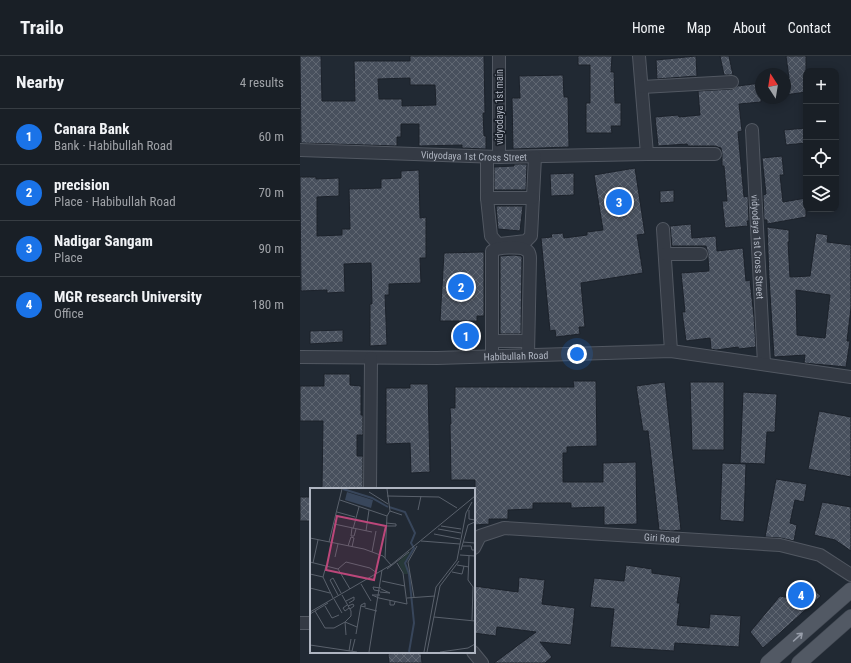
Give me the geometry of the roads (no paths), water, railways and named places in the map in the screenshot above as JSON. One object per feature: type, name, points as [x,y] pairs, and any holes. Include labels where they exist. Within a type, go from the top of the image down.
[{"type":"main road","points":[[768,663],[851,590]]},
{"type":"main road","points":[[800,663],[851,617]]},
{"type":"street","name":"vidyodaya 1st main","points":[[499,56],[499,157]]},
{"type":"street","points":[[640,56],[647,154]]},
{"type":"street","points":[[642,87],[732,82]]},
{"type":"street","name":"vidyodaya 1st Cross Street","points":[[752,130],[764,364]]},
{"type":"street","name":"Vidyodaya 1st Cross Street","points":[[300,150],[486,157],[715,154]]},
{"type":"street","points":[[486,157],[487,198],[491,236],[496,243],[500,244],[526,241],[531,236],[535,157]]},
{"type":"street","points":[[487,198],[533,198]]},
{"type":"street","points":[[663,229],[671,351]]},
{"type":"street","points":[[492,356],[492,251],[498,248],[522,248],[530,253],[528,355]]},
{"type":"street","points":[[665,254],[701,254]]},
{"type":"street","points":[[492,341],[528,341]]},
{"type":"street","name":"Habibullah Road","points":[[300,357],[437,358],[671,351],[851,377]]},
{"type":"street","points":[[370,488],[371,358]]},
{"type":"street","name":"Giri Road","points":[[475,546],[480,536],[504,528],[780,545],[820,555],[851,575]]},
{"type":"street","points":[[474,653],[482,663]]},
{"type":"place","name":"Nadigar Sangam","points":[[619,202]]},
{"type":"place","name":"precision","points":[[461,287]]},
{"type":"place","name":"Canara Bank","points":[[466,336]]},
{"type":"place","name":"MGR research University","points":[[801,595]]}]
